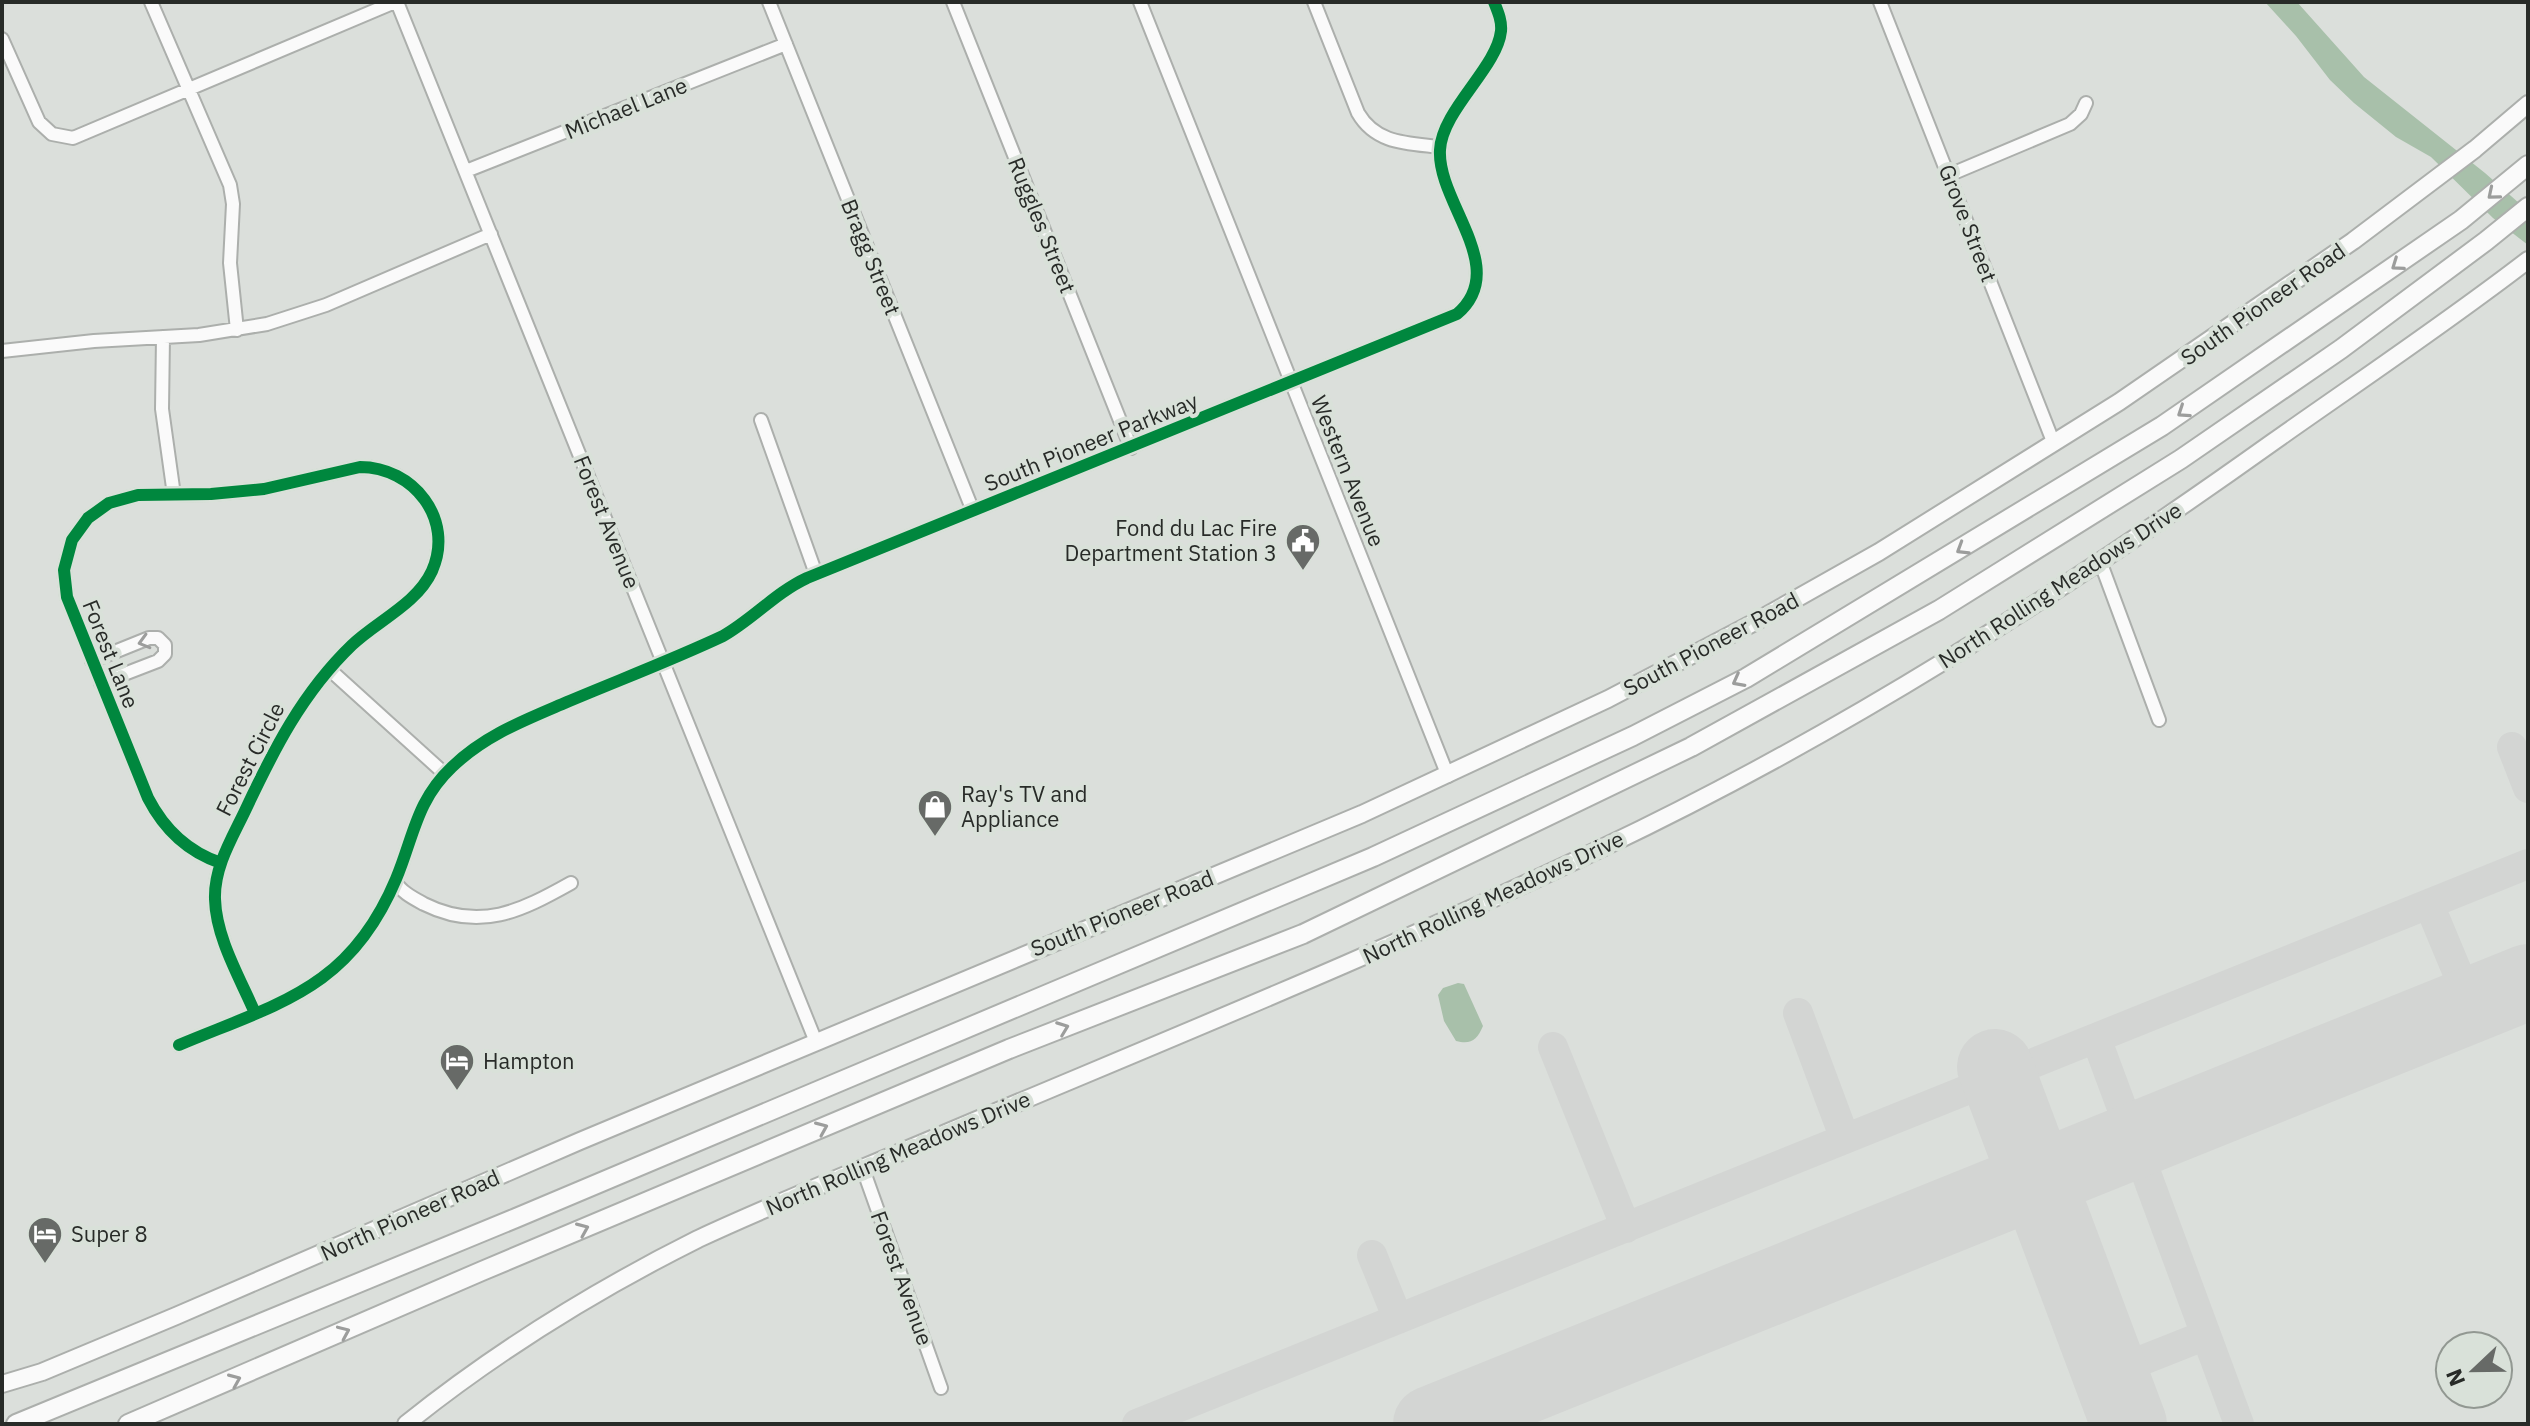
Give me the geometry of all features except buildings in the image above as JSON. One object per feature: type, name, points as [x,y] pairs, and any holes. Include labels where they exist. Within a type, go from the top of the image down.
[{"type":"highway","points":[[16,1423],[516,1218],[1373,857],[1633,736],[1746,678],[2162,426],[2461,220],[2526,167]]},
{"type":"highway","points":[[137,1424],[482,1271],[1009,1049],[1303,934],[1597,795],[1760,711],[1966,594],[2181,459],[2341,349],[2528,207]]},
{"type":"highway","points":[[128,1424],[197,1396]]},
{"type":"main road","name":"South Pioneer Road","points":[[816,1042],[1448,776],[1608,699],[1755,622],[1888,547],[2054,444],[2261,307],[2399,207],[2528,104]]},
{"type":"main road","name":"North Rolling Meadows Drive","points":[[406,1424],[520,1340],[634,1271],[726,1225],[1384,948],[1604,848],[1742,778],[1956,654],[2100,561],[2206,490],[2526,262]]},
{"type":"main road","name":"North Pioneer Road","points":[[2,1384],[42,1372],[176,1316],[816,1042]]},
{"type":"street","points":[[151,2],[232,190],[230,263],[237,330]]},
{"type":"street","points":[[2,39],[37,120],[57,136],[80,136],[396,2]]},
{"type":"street","name":"Forest Avenue","points":[[396,2],[816,1042]]},
{"type":"street","name":"Bragg Street","points":[[769,2],[973,511]]},
{"type":"street","name":"Ruggles Street","points":[[953,2],[1131,448]]},
{"type":"street","name":"Western Avenue","points":[[1140,2],[1448,776]]},
{"type":"street","points":[[1314,2],[1363,122],[1389,140],[1440,147],[1446,127],[1498,42],[1501,25],[1494,2]]},
{"type":"street","name":"Grove Street","points":[[1880,2],[2054,444]]},
{"type":"street","name":"Michael Lane","points":[[466,171],[786,44]]},
{"type":"street","points":[[1949,175],[2070,124],[2081,114],[2086,103]]},
{"type":"street","name":"South Pioneer Parkway","points":[[179,1045],[309,989],[339,966],[371,927],[395,881],[426,797],[471,750],[504,729],[727,633],[778,594],[816,574],[1450,319],[1470,301],[1477,280],[1476,262],[1441,166],[1440,147]]},
{"type":"street","points":[[2,351],[237,330],[282,320],[326,305],[491,234]]},
{"type":"street","points":[[163,337],[162,409],[174,495]]},
{"type":"street","points":[[761,420],[816,574]]},
{"type":"street","name":"Forest Circle","points":[[174,495],[264,489],[360,467],[375,468],[394,473],[421,494],[433,514],[438,532],[437,555],[431,574],[414,595],[362,635],[329,669],[283,733],[221,863],[215,891],[219,923],[255,1013]]},
{"type":"street","name":"Forest Lane","points":[[174,495],[133,496],[109,503],[88,518],[72,540],[65,561],[65,586],[144,790],[159,818],[183,843],[221,863]]},
{"type":"street","points":[[2100,561],[2159,720]]},
{"type":"street","points":[[92,661],[149,638],[158,638],[165,645],[165,654],[158,661],[101,683]]},
{"type":"street","points":[[329,669],[445,774]]},
{"type":"street","points":[[395,881],[407,894],[433,908],[474,917],[515,911],[571,883]]},
{"type":"street","name":"Forest Avenue","points":[[863,1169],[941,1388]]},
{"type":"shaded area","points":[[2265,2],[2297,2],[2364,77],[2528,211],[2528,245],[2493,218],[2431,157],[2396,137],[2354,103],[2330,80]]},
{"type":"shaded area","points":[[1464,984],[1483,1026],[1470,1042],[1456,1041],[1444,1021],[1438,995],[1443,988]]},
{"type":"taxiway","points":[[2512,747],[2528,788]]},
{"type":"taxiway","points":[[1137,1424],[2528,864]]},
{"type":"taxiway","points":[[2429,904],[2471,1005]]},
{"type":"taxiway","points":[[1798,1013],[1845,1139]]},
{"type":"taxiway","points":[[2096,1038],[2239,1424]]},
{"type":"taxiway","points":[[1553,1047],[1626,1228]]},
{"type":"taxiway","points":[[1372,1255],[1398,1319]]},
{"type":"taxiway","points":[[2110,1373],[2206,1335]]},
{"type":"runway","points":[[1431,1424],[2528,982]]},
{"type":"runway","points":[[1995,1067],[2129,1424]]},
{"type":"cycle path","points":[[179,1045],[279,1003],[308,988],[333,969],[357,945],[378,916],[431,793],[452,767],[492,737],[536,715],[723,636],[807,578],[1457,314],[1472,296],[1477,276],[1475,256],[1449,192],[1440,150],[1450,120],[1497,45],[1501,24],[1494,2]]},
{"type":"cycle path","points":[[221,863],[209,858],[198,853],[178,838],[148,798],[67,597],[64,570],[72,540],[88,518],[109,503],[138,495],[211,494],[264,489],[360,467],[379,469],[397,476],[412,486],[433,515],[438,533],[438,552],[432,571],[407,603],[362,636],[318,683],[266,767],[217,876],[216,914],[230,958],[255,1013]]},
{"type":"place","name":"Fond du Lac Fire Department Station 3","points":[[1303,572]]},
{"type":"place","name":"Ray's TV and Appliance","points":[[935,838]]},
{"type":"place","name":"Hampton","points":[[457,1092]]},
{"type":"place","name":"Super 8","points":[[45,1265]]}]
